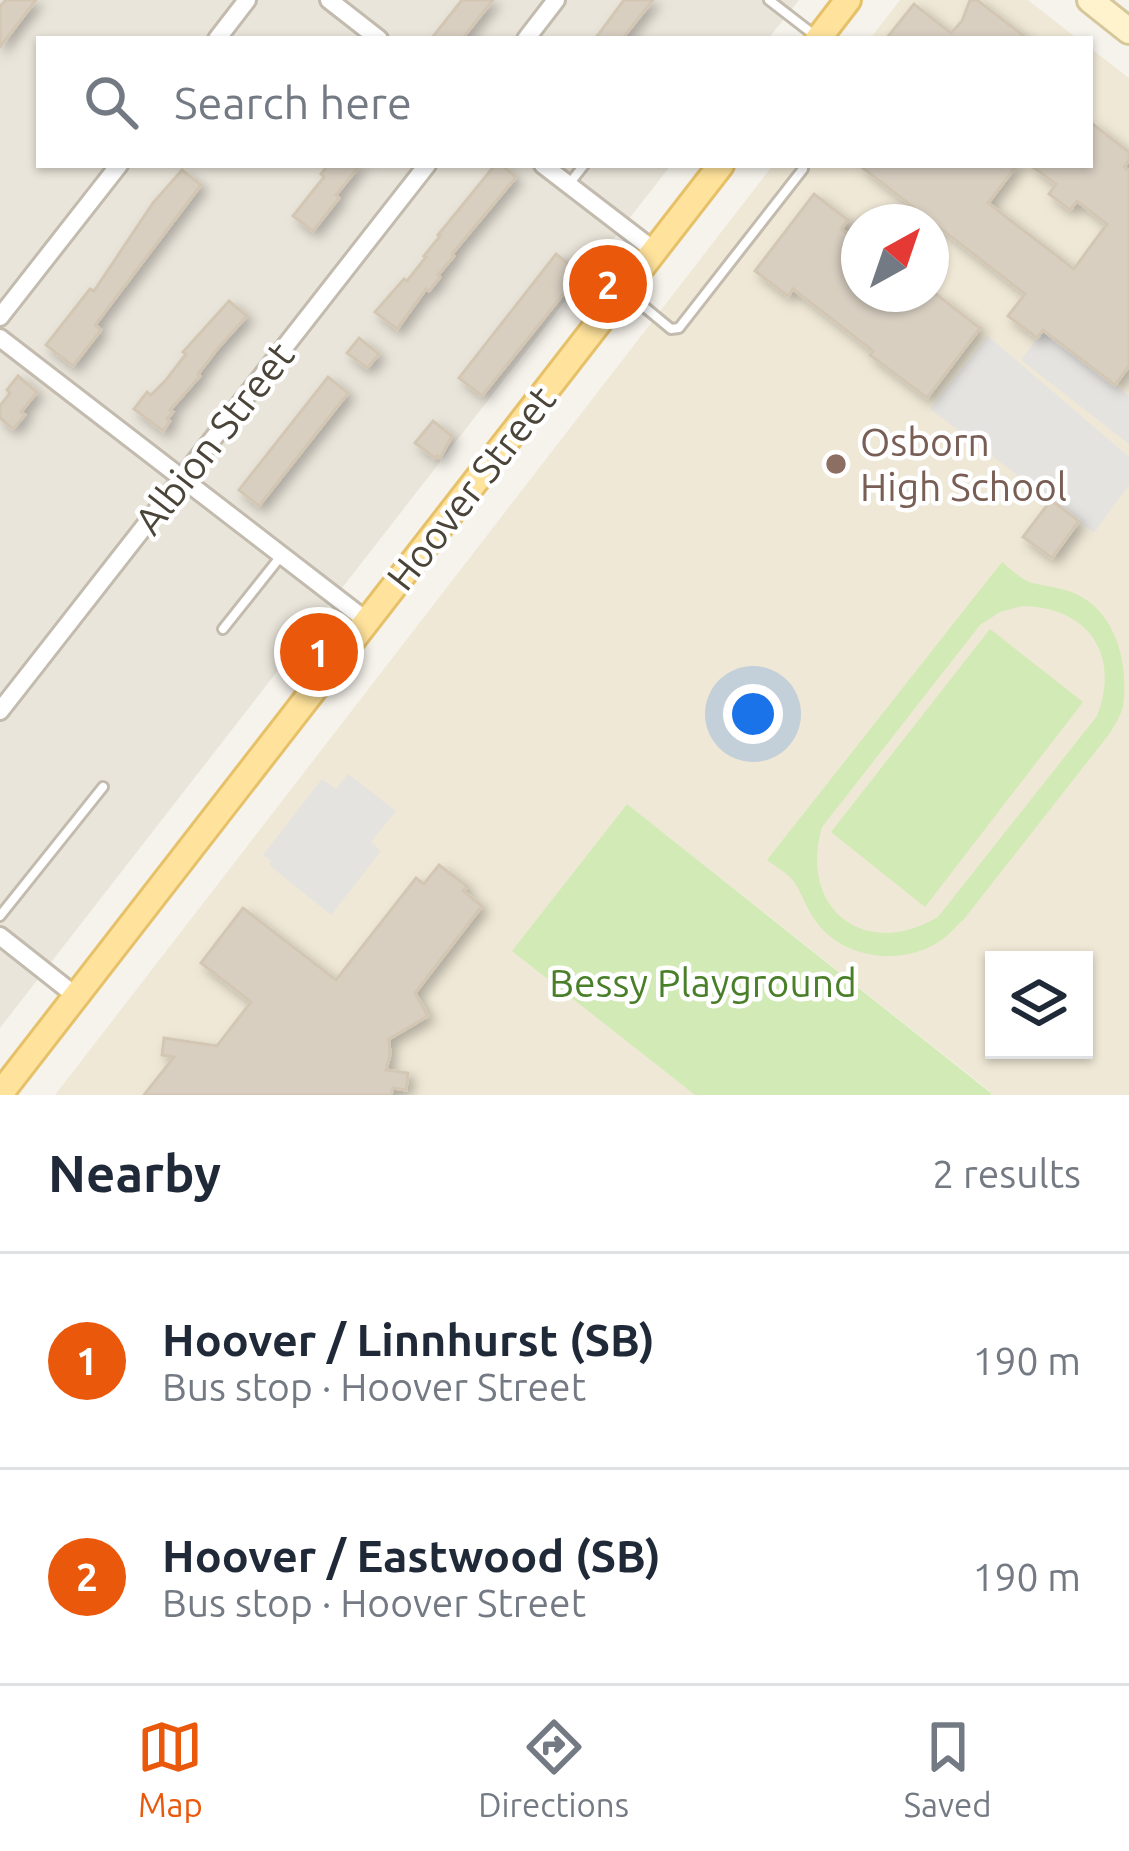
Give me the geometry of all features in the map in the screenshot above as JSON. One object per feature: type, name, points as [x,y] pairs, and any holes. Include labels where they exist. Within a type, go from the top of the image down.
[{"type":"main road","points":[[820,36],[848,0]]},
{"type":"main road","name":"Hoover Street","points":[[0,1094],[719,168]]},
{"type":"street","points":[[219,36],[248,0]]},
{"type":"street","points":[[329,0],[375,36]]},
{"type":"street","points":[[528,36],[556,0]]},
{"type":"street","points":[[1093,1],[1128,29]]},
{"type":"street","points":[[0,317],[116,168]]},
{"type":"street","name":"Albion Street","points":[[0,711],[425,168]]},
{"type":"street","points":[[547,168],[655,251]]},
{"type":"street","points":[[0,338],[367,622]]},
{"type":"street","points":[[0,936],[76,996]]},
{"type":"lane","points":[[770,0],[814,36]]},
{"type":"lane","points":[[568,185],[582,168]]},
{"type":"lane","points":[[624,290],[671,329],[679,328],[803,168]]},
{"type":"lane","points":[[223,628],[282,555]]},
{"type":"lane","points":[[0,916],[104,787]]},
{"type":"shaded area","points":[[0,0],[799,0],[770,36],[36,36],[36,168],[669,168],[0,1028]]},
{"type":"shaded area","points":[[900,0],[1028,0],[1074,36],[872,36]]},
{"type":"shaded area","name":"Osborn High School","points":[[1093,50],[1129,78],[1129,1095],[990,1095],[627,804],[513,951],[695,1095],[55,1095],[771,168],[1093,168]]},
{"type":"shaded area","points":[[1044,330],[1129,396],[1129,444],[1021,360]]},
{"type":"shaded area","points":[[988,336],[1129,457],[1129,485],[1094,533],[930,409]]},
{"type":"shaded area","points":[[348,774],[396,811],[371,842],[381,851],[331,915],[263,855],[322,779],[336,789]]},
{"type":"green space","points":[[1002,562],[1028,582],[1078,595],[1102,615],[1122,659],[1124,691],[1119,717],[964,919],[944,938],[899,956],[851,949],[824,931],[792,880],[767,860]],"holes":[[[1022,606],[1045,608],[1081,625],[1101,654],[1105,673],[1097,716],[938,917],[911,929],[885,933],[843,919],[829,903],[820,881],[817,856],[822,827],[980,625],[1000,612]]]},
{"type":"green space","points":[[990,629],[1083,702],[925,907],[831,832]]},
{"type":"green space","name":"Bessy Playground","points":[[627,804],[990,1095],[695,1095],[512,951]]},
{"type":"building","points":[[6,0],[36,0],[0,47],[0,6]]},
{"type":"building","points":[[462,0],[493,0],[464,36],[433,36]]},
{"type":"building","points":[[624,0],[653,0],[624,36],[597,36]]},
{"type":"building","points":[[970,0],[977,0],[1024,36],[888,36],[914,4],[951,33]]},
{"type":"building","points":[[1093,124],[1129,152],[1124,167],[1129,171],[1129,366],[1115,385],[1043,330],[1037,338],[1008,316],[1025,294],[949,235],[949,204],[909,204],[863,168],[1015,168],[988,203],[1074,269],[1107,224],[1077,201],[1070,210],[1049,194],[1056,184],[1034,168],[1093,168]]},
{"type":"building","points":[[326,168],[358,168],[313,231],[293,216],[324,177]]},
{"type":"building","points":[[493,168],[505,168],[516,177],[397,329],[375,312],[407,281]]},
{"type":"building","points":[[182,170],[201,185],[95,325],[101,330],[73,366],[46,345],[90,289],[94,291],[153,203]]},
{"type":"building","points":[[814,194],[841,215],[841,312],[949,312],[949,304],[980,328],[927,398],[793,289],[788,296],[755,271]]},
{"type":"building","points":[[556,254],[580,273],[482,396],[459,378]]},
{"type":"building","points":[[229,301],[247,316],[170,410],[163,431],[134,409],[147,392],[151,395],[166,380],[186,354],[183,352]]},
{"type":"building","points":[[359,338],[379,354],[367,368],[347,353]]},
{"type":"building","points":[[18,376],[37,392],[13,429],[0,418],[0,406]]},
{"type":"building","points":[[328,377],[348,393],[259,506],[239,490]]},
{"type":"building","points":[[433,421],[452,436],[440,458],[415,443]]},
{"type":"building","points":[[1051,500],[1079,521],[1052,558],[1023,537]]},
{"type":"building","points":[[439,865],[467,886],[463,891],[482,906],[415,993],[428,1016],[389,1039],[386,1070],[408,1073],[406,1090],[393,1088],[391,1095],[144,1095],[174,1057],[162,1055],[164,1038],[217,1046],[251,1002],[201,963],[243,908],[336,980],[416,878],[424,884]]},
{"type":"place","name":"Hoover / Eastwood (SB)","points":[[608,284]]},
{"type":"place","name":"Osborn High School","points":[[836,464]]},
{"type":"place","name":"Hoover / Linnhurst (SB)","points":[[319,652]]}]
